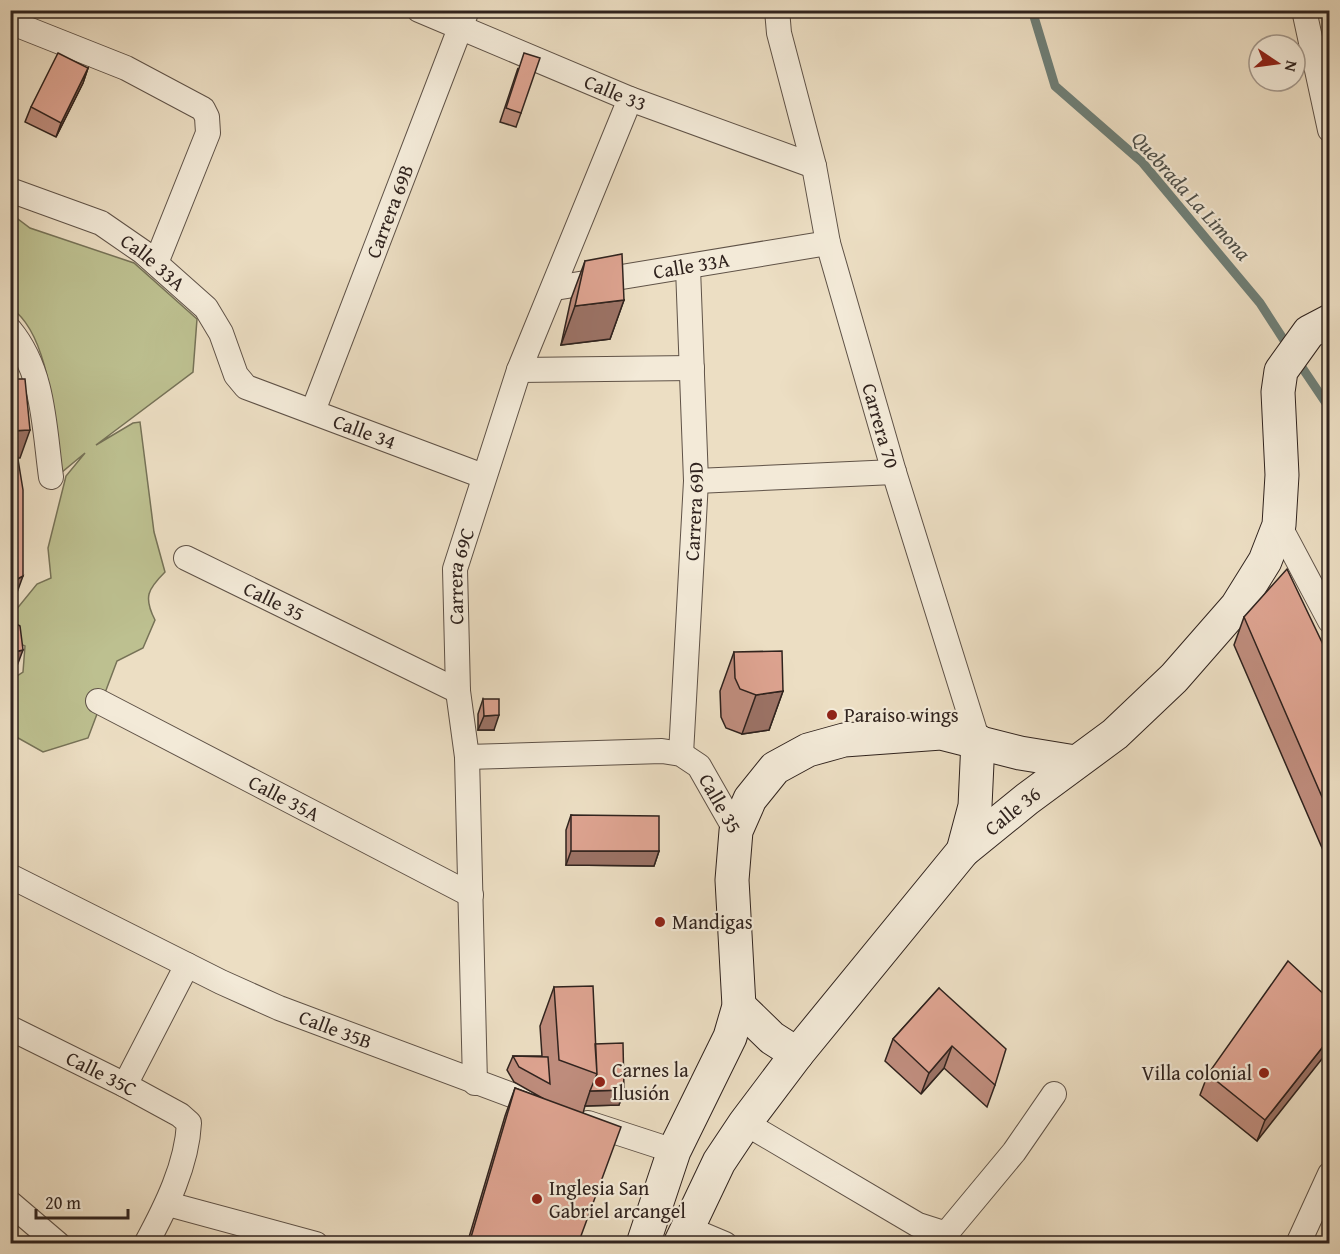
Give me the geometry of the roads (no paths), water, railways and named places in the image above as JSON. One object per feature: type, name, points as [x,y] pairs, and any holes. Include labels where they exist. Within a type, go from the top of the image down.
[{"type":"main road","name":"Calle 36","points":[[684,1236],[719,1162],[745,1123],[796,1054],[963,851],[1114,734],[1174,678],[1238,606],[1265,561],[1279,525],[1282,476],[1278,392],[1281,371],[1319,327]]},
{"type":"main road","name":"Calle 35","points":[[736,831],[750,799],[774,768],[808,750],[844,740],[941,733],[978,741]]},
{"type":"main road","points":[[963,851],[975,806],[978,741],[1038,756],[1075,762]]},
{"type":"main road","points":[[643,1244],[674,1151],[730,1037],[739,1006],[732,880],[736,831]]},
{"type":"main road","points":[[739,1006],[772,1038],[796,1054]]},
{"type":"street","name":"Calle 33","points":[[419,10],[465,19],[630,99],[814,166]]},
{"type":"street","name":"Carrera 70","points":[[777,10],[779,33],[814,166],[828,243],[894,472],[978,741]]},
{"type":"street","points":[[1304,10],[1329,130]]},
{"type":"street","name":"Carrera 69B","points":[[312,411],[465,19]]},
{"type":"street","points":[[10,22],[126,68],[203,109],[207,117],[208,133],[156,263]]},
{"type":"street","name":"Carrera 69C","points":[[475,1083],[467,758],[458,691],[455,568],[519,370],[555,288],[630,99]]},
{"type":"street","name":"Calle 33A","points":[[10,190],[101,223],[156,263],[206,308],[221,333],[236,375],[246,387]]},
{"type":"street","name":"Calle 33A","points":[[555,288],[688,268],[828,243]]},
{"type":"street","name":"Carrera 69D","points":[[681,754],[696,481],[688,268]]},
{"type":"street","points":[[10,330],[30,359],[37,379],[51,477]]},
{"type":"street","points":[[519,370],[692,368]]},
{"type":"street","points":[[10,380],[37,379]]},
{"type":"street","name":"Calle 34","points":[[246,387],[483,476]]},
{"type":"street","points":[[696,481],[894,472]]},
{"type":"street","points":[[1279,525],[1329,621]]},
{"type":"street","name":"Calle 35","points":[[186,558],[458,691]]},
{"type":"street","points":[[941,733],[959,707],[964,691]]},
{"type":"street","name":"Calle 35A","points":[[98,701],[471,895]]},
{"type":"street","name":"Calle 35","points":[[467,758],[662,751],[681,754],[699,766],[736,831]]},
{"type":"street","name":"Calle 35B","points":[[10,876],[187,965],[279,1008],[475,1083],[674,1151]]},
{"type":"street","points":[[125,1085],[187,965]]},
{"type":"street","name":"Calle 35C","points":[[10,1028],[125,1085],[180,1115],[189,1123],[188,1136],[168,1204]]},
{"type":"street","points":[[745,1123],[918,1225],[943,1233],[950,1229],[1014,1152],[1054,1094]]},
{"type":"street","points":[[1298,1244],[1329,1174]]},
{"type":"street","points":[[10,1203],[58,1244]]},
{"type":"street","points":[[146,1244],[168,1204],[316,1244]]},
{"type":"street","points":[[684,1236],[725,1244]]},
{"type":"waterway","name":"Quebrada La Limona","points":[[1032,10],[1055,86],[1142,162],[1260,303],[1289,348]]},
{"type":"waterway","name":"Quebrada La Limona","points":[[1297,360],[1330,409]]},
{"type":"place","name":"Paraiso wings","points":[[832,715]]},
{"type":"place","name":"Mandigas","points":[[660,922]]},
{"type":"place","name":"Villa colonial","points":[[1264,1073]]},
{"type":"place","name":"Carnes la Ilusión","points":[[600,1082]]},
{"type":"place","name":"Inglesia San Gabriel arcangel","points":[[537,1199]]}]
